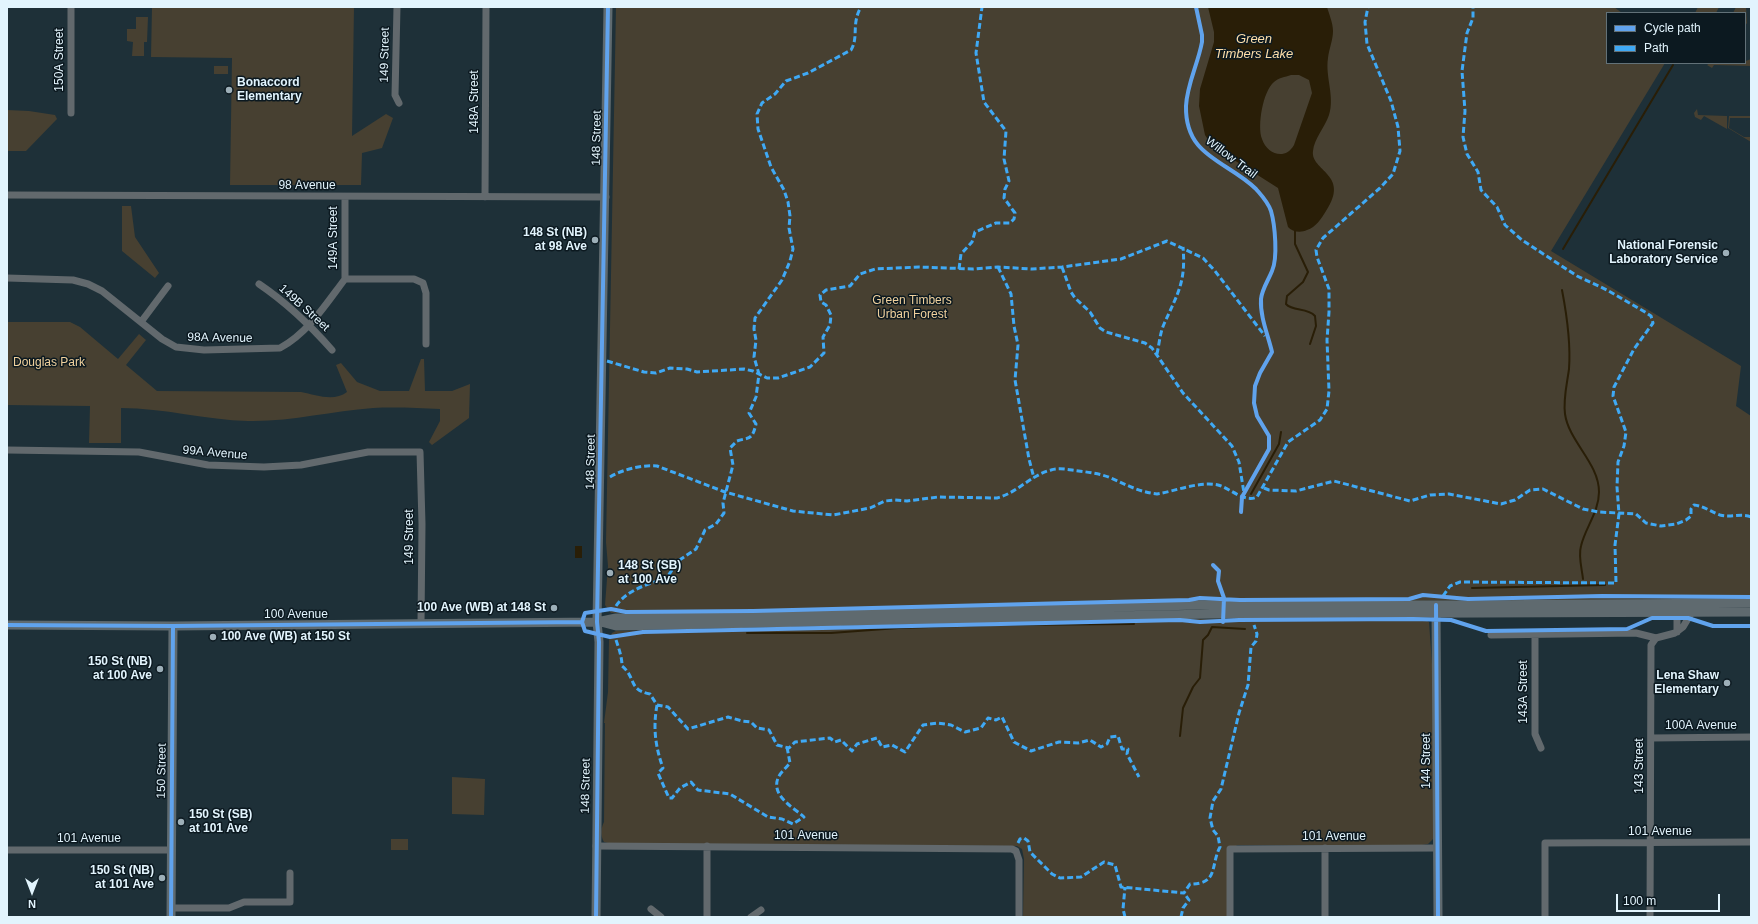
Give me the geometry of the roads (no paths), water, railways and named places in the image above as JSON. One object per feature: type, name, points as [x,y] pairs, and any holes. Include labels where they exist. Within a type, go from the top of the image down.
[{"type":"main road","name":"148 Street","points":[[596,917],[599,642],[597,622],[606,197],[608,7]]},
{"type":"main road","name":"100 Avenue","points":[[7,625],[173,626],[597,622],[616,626],[1687,603],[1751,603]]},
{"type":"main road","name":"100 Avenue","points":[[1436,609],[1751,612]]},
{"type":"main road","name":"144 Street","points":[[1436,609],[1438,917]]},
{"type":"main road","name":"150 Street","points":[[171,912],[173,626]]},
{"type":"street","name":"150A Street","points":[[71,7],[71,113]]},
{"type":"street","name":"149 Street","points":[[397,7],[395,96],[399,103]]},
{"type":"street","name":"148A Street","points":[[485,197],[486,7]]},
{"type":"street","name":"98 Avenue","points":[[7,196],[606,197]]},
{"type":"street","name":"149A Street","points":[[345,197],[345,279]]},
{"type":"street","name":"98A Avenue","points":[[7,278],[74,280],[88,284],[102,292],[162,339],[176,347],[204,350],[280,348],[289,343],[310,325],[345,279]]},
{"type":"street","points":[[345,279],[414,279],[423,283],[426,293],[426,344]]},
{"type":"street","name":"149B Street","points":[[259,284],[281,299],[310,325],[332,350]]},
{"type":"street","points":[[140,322],[168,286]]},
{"type":"street","name":"99A Avenue","points":[[7,450],[139,452],[208,465],[264,467],[301,465],[368,452],[420,452]]},
{"type":"street","name":"149 Street","points":[[420,452],[422,524],[421,623]]},
{"type":"street","points":[[1677,632],[1677,612],[1687,603]]},
{"type":"street","points":[[1491,635],[1636,633],[1656,638],[1677,632],[1683,627],[1692,612]]},
{"type":"street","name":"143A Street","points":[[1535,634],[1535,734],[1541,748]]},
{"type":"street","name":"143 Street","points":[[1650,917],[1651,645],[1656,638]]},
{"type":"street","name":"100A Avenue","points":[[1651,738],[1751,737]]},
{"type":"street","name":"101 Avenue","points":[[1545,917],[1545,843],[1751,842]]},
{"type":"street","name":"101 Avenue","points":[[596,846],[1012,849],[1016,851],[1019,860],[1019,917]]},
{"type":"street","points":[[707,846],[707,917]]},
{"type":"street","points":[[1325,848],[1325,917]]},
{"type":"street","name":"101 Avenue","points":[[1230,917],[1230,849],[1438,848]]},
{"type":"street","name":"101 Avenue","points":[[7,850],[172,850]]},
{"type":"street","points":[[171,912],[229,908],[244,902],[290,902],[290,873]]},
{"type":"street","points":[[651,909],[661,917]]},
{"type":"street","points":[[751,917],[761,910]]},
{"type":"water","name":"Green Timbers Lake","points":[[1208,7],[1327,7],[1332,22],[1333,31],[1327,65],[1331,94],[1331,108],[1327,120],[1315,142],[1313,151],[1317,164],[1328,175],[1332,181],[1334,189],[1332,199],[1326,211],[1318,222],[1310,229],[1299,232],[1290,229],[1288,227],[1278,188],[1212,146],[1205,135],[1199,106],[1200,89],[1214,42],[1214,32]],"holes":[[[1291,75],[1299,75],[1309,80],[1312,93],[1294,145],[1286,153],[1276,154],[1268,149],[1262,139],[1260,126],[1264,101],[1270,86],[1276,81]]]},
{"type":"water","points":[[575,546],[582,546],[582,558],[575,558]]},
{"type":"waterway","points":[[1563,249],[1673,65]]},
{"type":"waterway","points":[[1295,231],[1295,244],[1308,272],[1303,282],[1287,296],[1286,304],[1292,308],[1308,311],[1315,316],[1316,326],[1310,344]]},
{"type":"waterway","points":[[1562,290],[1569,339],[1569,369],[1565,397],[1565,414],[1572,434],[1589,462],[1598,481],[1599,492],[1597,506],[1580,550],[1583,579]]},
{"type":"waterway","points":[[1251,494],[1279,444],[1281,432]]},
{"type":"waterway","points":[[1472,588],[1605,585]]},
{"type":"waterway","points":[[747,633],[831,633],[898,628],[991,625],[1134,624]]},
{"type":"waterway","points":[[1180,736],[1183,708],[1193,687],[1200,678],[1203,640],[1208,635],[1212,627],[1245,629]]},
{"type":"place","name":"Bonaccord Elementary","points":[[229,90]]},
{"type":"place","name":"148 St (NB) at 98 Ave","points":[[595,240]]},
{"type":"place","name":"National Forensic Laboratory Service","points":[[1726,253]]},
{"type":"place","name":"148 St (SB) at 100 Ave","points":[[610,573]]},
{"type":"place","name":"100 Ave (WB) at 148 St","points":[[554,608]]},
{"type":"place","name":"100 Ave (WB) at 150 St","points":[[213,637]]},
{"type":"place","name":"150 St (NB) at 100 Ave","points":[[160,669]]},
{"type":"place","name":"Lena Shaw Elementary","points":[[1727,683]]},
{"type":"place","name":"150 St (SB) at 101 Ave","points":[[181,822]]},
{"type":"place","name":"150 St (NB) at 101 Ave","points":[[162,878]]},
{"type":"park label","name":"Green Timbers Urban Forest","points":[[912,308]]},
{"type":"park label","name":"Douglas Park","points":[[49,363]]}]
